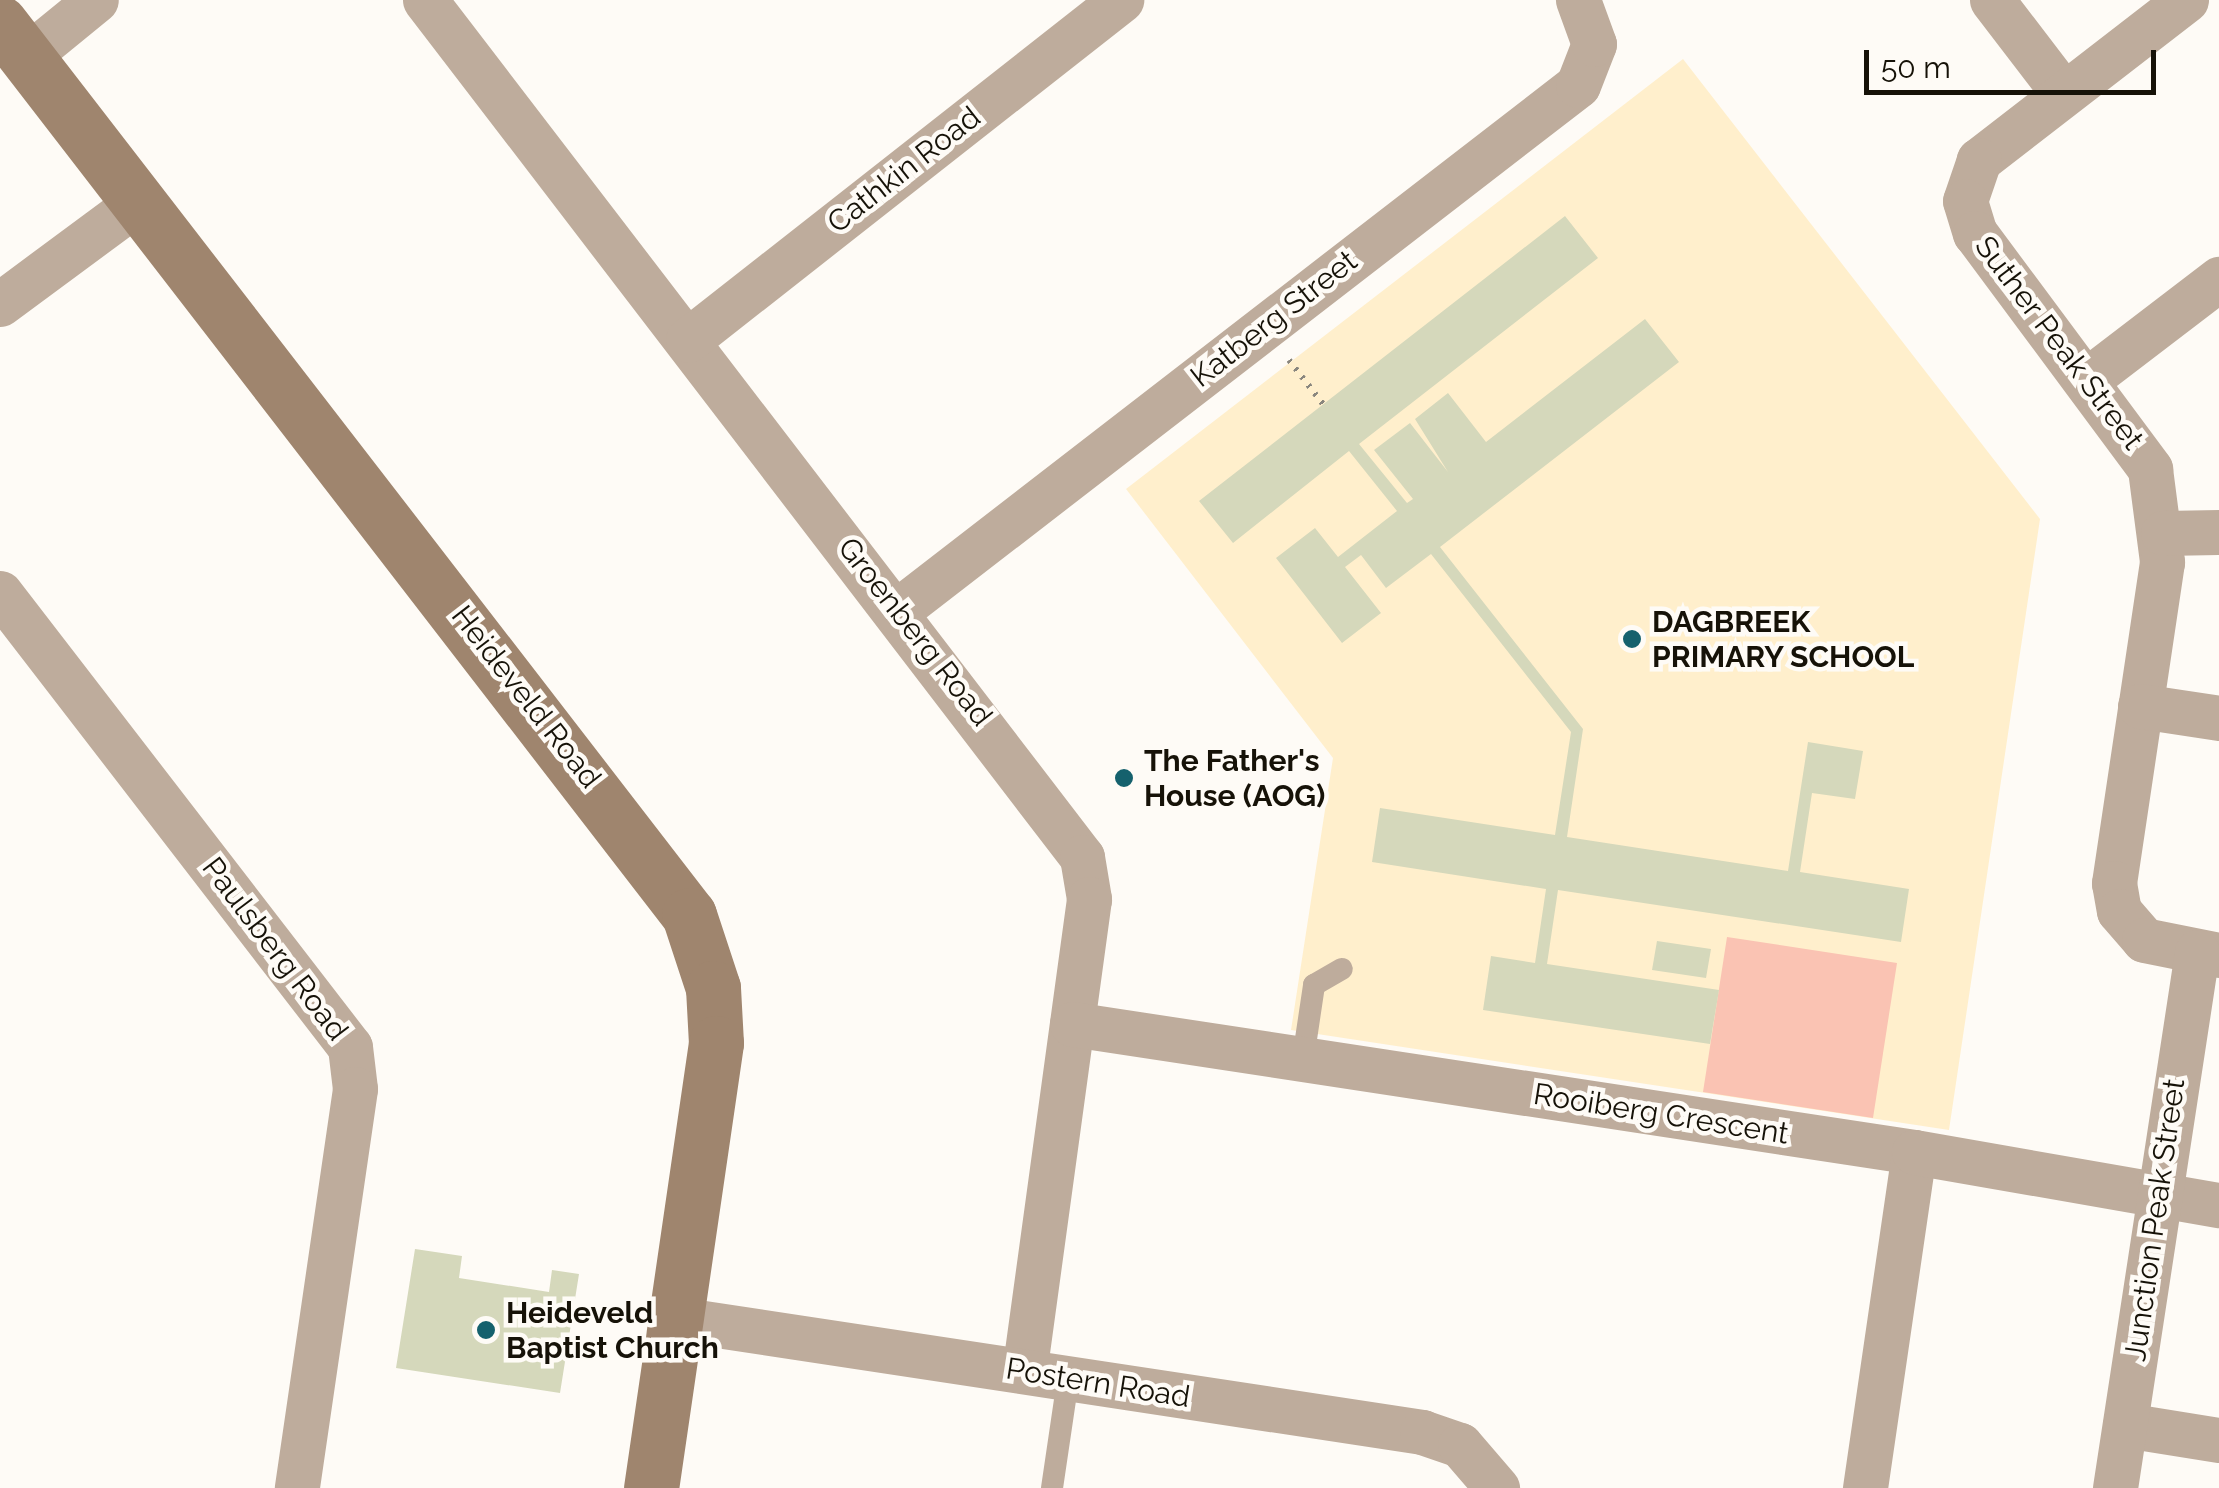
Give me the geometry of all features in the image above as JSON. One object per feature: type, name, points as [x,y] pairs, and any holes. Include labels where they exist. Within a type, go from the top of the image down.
[{"type":"street","points":[[13,40],[96,0]]},
{"type":"street","name":"Groenberg Road","points":[[425,0],[898,610],[1082,857],[1089,898],[1024,1371]]},
{"type":"street","name":"Cathkin Road","points":[[688,340],[1121,0]]},
{"type":"street","points":[[1992,0],[2063,93]]},
{"type":"street","name":"Suther Peak Street","points":[[2186,0],[1979,160],[1965,202],[1976,232],[2088,379],[2150,469],[2163,533],[2115,862],[2119,911],[2144,940],[2208,953]]},
{"type":"street","name":"Katberg Street","points":[[898,610],[1578,85],[1594,44],[1580,1]]},
{"type":"street","name":"Heideveld Road","points":[[13,40],[688,915],[713,988],[716,1043],[652,1488]]},
{"type":"street","points":[[0,304],[138,202]]},
{"type":"street","points":[[2088,379],[2219,279]]},
{"type":"street","points":[[2163,533],[2219,532]]},
{"type":"street","name":"Paulsberg Road","points":[[0,594],[350,1047],[356,1089],[297,1488]]},
{"type":"street","points":[[2140,706],[2219,718]]},
{"type":"street","name":"Junction Peak Street","points":[[2115,1488],[2158,1196],[2208,953]]},
{"type":"street","name":"Rooiberg Crescent","points":[[1072,1024],[1914,1152],[2219,1205]]},
{"type":"street","points":[[1865,1488],[1914,1152]]},
{"type":"street","name":"Postern Road","points":[[677,1319],[1442,1436],[1476,1457],[1497,1488]]},
{"type":"street","points":[[2126,1425],[2219,1440]]},
{"type":"lane","points":[[1303,1059],[1314,985],[1342,969]]},
{"type":"lane","points":[[1052,1488],[1068,1378]]},
{"type":"path","points":[[1264,328],[1324,404]]},
{"type":"shaded area","name":"DAGBREEK PRIMARY SCHOOL","points":[[1683,59],[2040,519],[1949,1130],[1291,1030],[1333,758],[1126,489]]},
{"type":"shaded area","points":[[1727,937],[1897,963],[1873,1118],[1703,1092]]},
{"type":"building","points":[[1565,216],[1598,258],[1359,444],[1407,503],[1413,499],[1374,450],[1410,423],[1448,472],[1415,419],[1448,393],[1486,442],[1645,319],[1679,362],[1440,547],[1583,729],[1567,837],[1788,871],[1808,742],[1863,751],[1855,799],[1812,793],[1800,872],[1909,889],[1901,942],[1558,890],[1547,964],[1719,990],[1710,1044],[1483,1010],[1491,956],[1535,963],[1546,889],[1372,862],[1380,808],[1555,835],[1571,732],[1431,554],[1386,588],[1361,555],[1345,567],[1381,613],[1342,643],[1276,558],[1315,528],[1338,557],[1397,511],[1349,451],[1233,543],[1199,501]]},
{"type":"building","points":[[1657,941],[1711,949],[1706,978],[1652,970]]},
{"type":"building","name":"Heideveld Baptist Church","points":[[415,1249],[462,1256],[459,1278],[549,1292],[552,1270],[579,1274],[560,1393],[396,1368]]},
{"type":"place","name":"DAGBREEK PRIMARY SCHOOL","points":[[1632,639]]},
{"type":"place","name":"The Father's House (AOG)","points":[[1124,778]]},
{"type":"place","name":"Heideveld Baptist Church","points":[[486,1330]]}]
